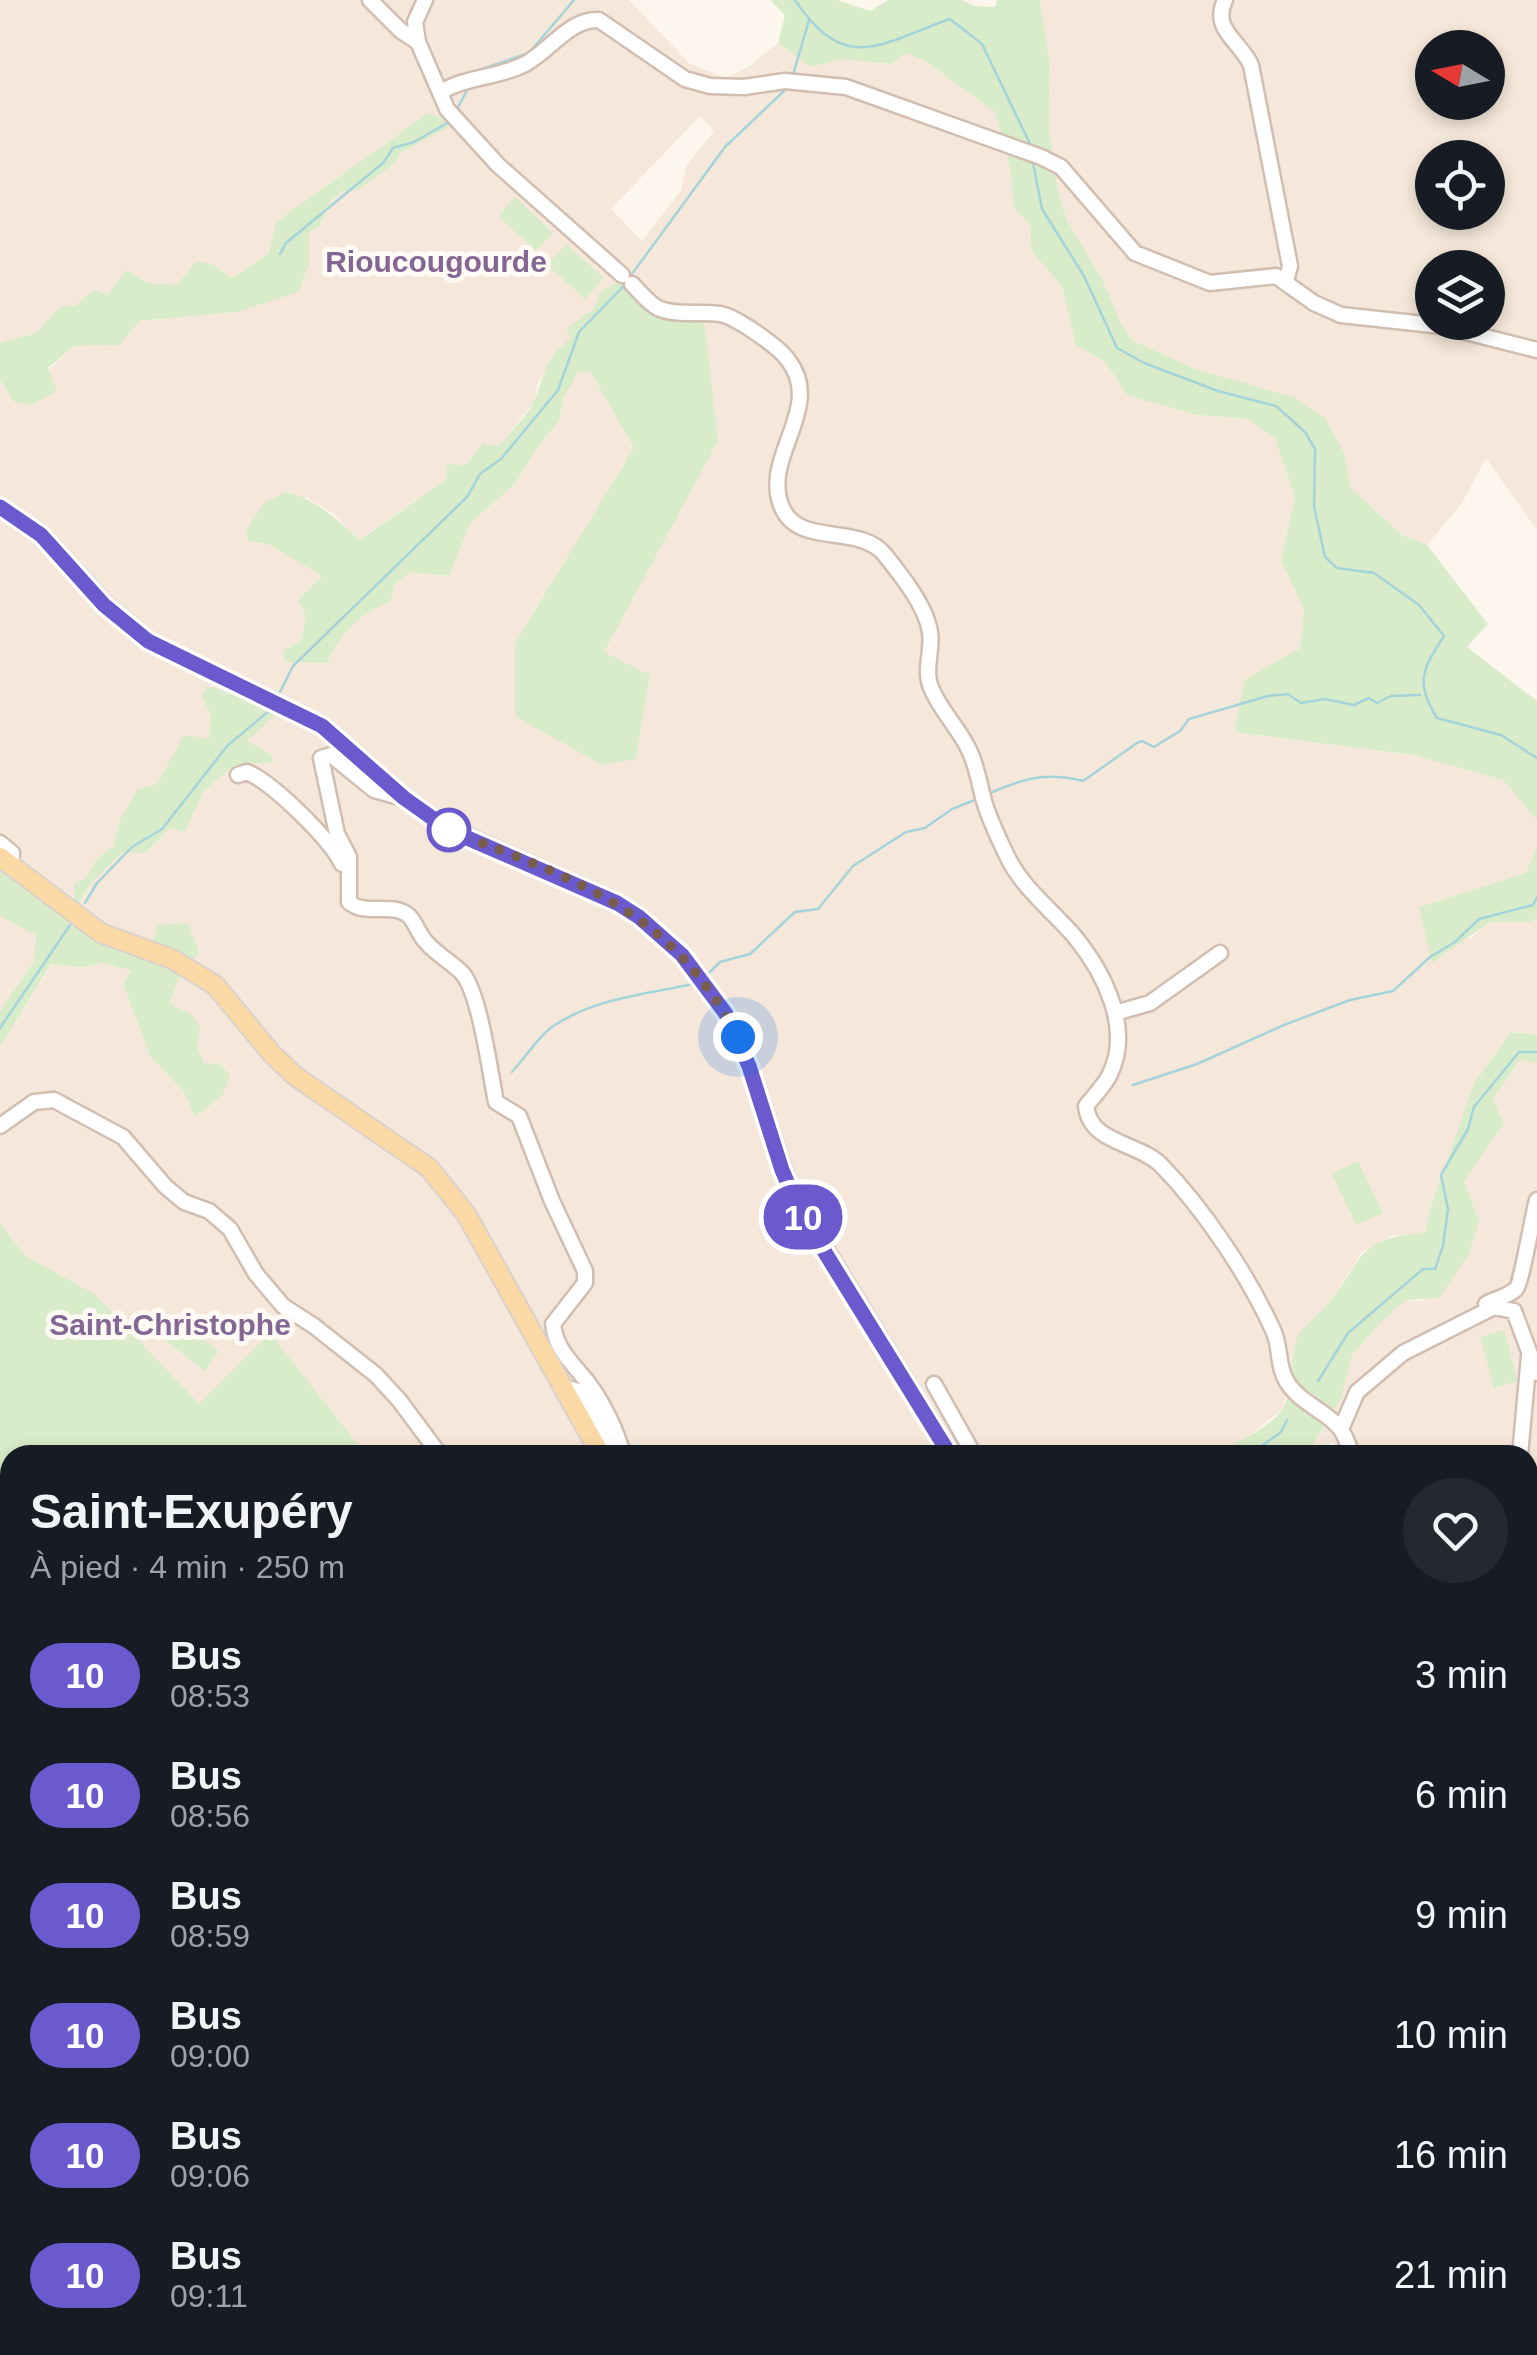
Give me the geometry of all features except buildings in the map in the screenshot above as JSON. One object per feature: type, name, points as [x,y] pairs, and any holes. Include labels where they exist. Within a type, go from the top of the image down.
[{"type":"main road","points":[[0,507],[41,535],[104,605],[148,641],[322,726],[404,798],[449,830],[617,903],[682,955],[700,976],[738,1037],[782,1170],[805,1220],[944,1445]]},
{"type":"main road","points":[[4,856],[101,933],[172,959],[215,985],[295,1076],[429,1168],[466,1214],[596,1445]]},
{"type":"street","points":[[370,0],[401,32],[418,42]]},
{"type":"street","points":[[425,0],[415,22],[418,42],[446,109],[498,164],[657,308],[724,314],[788,359],[798,378],[800,398],[779,470],[777,489],[782,508],[792,521],[809,531],[850,536],[882,550],[916,601],[930,633],[930,686],[967,745],[976,765],[984,804],[1009,859],[1021,879],[1076,939],[1099,972],[1115,1013],[1115,1059],[1108,1078],[1086,1106],[1091,1124],[1160,1164],[1264,1310],[1276,1337],[1288,1385],[1341,1428],[1348,1445]]},
{"type":"street","points":[[1225,0],[1219,13],[1221,28],[1242,48],[1250,65],[1262,117],[1290,266],[1286,281]]},
{"type":"street","points":[[441,92],[458,82],[522,66],[577,24],[599,20],[685,78],[710,86],[744,87],[785,81],[846,87],[1041,157],[1061,167],[1135,253],[1210,282],[1233,283],[1262,275],[1286,281],[1314,303],[1341,315],[1442,326],[1537,350]]},
{"type":"street","points":[[404,798],[374,790],[331,755],[321,758],[337,834],[350,857],[349,902],[357,909],[399,911],[409,916],[441,960],[462,973],[473,992],[496,1102],[519,1116],[585,1271],[585,1283],[553,1324],[554,1335],[562,1352],[590,1385],[619,1445]]},
{"type":"street","points":[[238,775],[247,772],[270,787],[336,850],[343,866],[351,869]]},
{"type":"street","points":[[1115,1013],[1150,1003],[1220,954]]},
{"type":"street","points":[[0,1126],[34,1102],[54,1100],[123,1137],[165,1186],[184,1202],[209,1211],[230,1229],[256,1274],[283,1306],[376,1375],[433,1445]]},
{"type":"street","points":[[1341,1428],[1356,1392],[1420,1338],[1516,1290],[1524,1279],[1526,1243],[1537,1200]]},
{"type":"street","points":[[1409,1350],[1481,1312],[1503,1306],[1514,1311],[1537,1373]]},
{"type":"street","points":[[1521,1445],[1529,1356]]},
{"type":"street","points":[[934,1384],[968,1445]]},
{"type":"street","points":[[566,1391],[577,1389],[584,1393],[607,1445]]},
{"type":"shaded area","points":[[0,0],[629,0],[689,63],[725,78],[750,66],[778,43],[811,67],[843,58],[891,64],[906,53],[925,61],[996,112],[1010,167],[1014,208],[1030,224],[1031,250],[1062,287],[1076,345],[1105,362],[1127,395],[1196,415],[1248,419],[1275,438],[1295,499],[1281,560],[1304,610],[1300,648],[1244,680],[1234,732],[1413,755],[1503,780],[1537,820],[1537,845],[1526,873],[1419,907],[1470,939],[1490,922],[1529,922],[1537,918],[1537,1035],[1511,1032],[1474,1083],[1430,1209],[1426,1233],[1391,1236],[1362,1252],[1329,1303],[1297,1338],[1282,1410],[1236,1445],[358,1445],[270,1334],[199,1405],[95,1294],[25,1256],[0,1222],[0,1047],[52,964],[82,967],[102,963],[131,969],[123,984],[150,1056],[184,1092],[195,1117],[205,1065],[197,1047],[192,1015],[170,1003],[179,977],[199,953],[148,958],[104,943],[80,930],[0,865],[0,380],[14,402],[74,346],[119,345],[140,321],[237,312],[309,264],[309,232],[320,225],[330,202],[342,191],[391,166],[411,147],[428,113],[277,221],[268,254],[231,278],[214,265],[177,286],[148,283],[108,295],[94,290],[75,306],[61,307],[36,333],[0,343]],"holes":[[[700,116],[714,131],[686,166],[681,191],[642,241],[611,209]],[[600,293],[638,302],[668,319],[699,319],[718,441],[603,653],[515,643],[635,448],[590,371],[578,371],[564,397],[559,421],[515,484],[471,522],[449,576],[410,572],[395,584],[391,601],[365,613],[338,638],[301,640],[306,617],[298,599],[323,576],[268,544],[306,497],[334,514],[359,540],[465,465],[483,444],[498,447],[534,402],[538,382],[571,338],[567,329],[593,309]],[[201,696],[246,742],[270,753],[274,762],[233,766],[203,792],[185,831],[170,828],[123,851],[91,883],[80,904],[86,877],[97,858],[113,847],[120,820],[157,784],[169,763],[209,739],[211,715]]]},
{"type":"shaded area","points":[[1040,0],[1537,0],[1537,530],[1486,458],[1462,503],[1427,545],[1402,535],[1351,488],[1345,455],[1195,369],[1132,340],[1066,218],[1057,187],[1049,124],[1050,65]]},
{"type":"shaded area","points":[[0,916],[36,934],[34,961],[0,1011]]},
{"type":"shaded area","points":[[1520,1060],[1537,1063],[1537,1445],[1312,1445],[1341,1399],[1352,1355],[1406,1300],[1423,1301],[1479,1221],[1464,1181],[1493,1099]]},
{"type":"green space","points":[[770,0],[837,0],[870,11],[888,0],[962,0],[975,6],[995,7],[997,0],[1040,0],[1050,65],[1049,124],[1057,187],[1066,218],[1103,281],[1120,321],[1132,340],[1195,369],[1293,397],[1325,418],[1345,455],[1351,488],[1402,535],[1427,545],[1488,624],[1467,647],[1537,701],[1537,820],[1503,780],[1413,755],[1234,732],[1244,680],[1300,648],[1304,610],[1281,560],[1295,498],[1275,439],[1248,419],[1196,415],[1127,395],[1105,362],[1076,345],[1062,287],[1031,250],[1030,224],[1014,208],[1010,167],[995,112],[925,61],[906,53],[891,64],[843,59],[811,67],[778,43],[785,15]]},
{"type":"green space","points":[[428,113],[455,124],[402,152],[391,166],[358,190],[342,191],[330,202],[320,225],[309,232],[309,264],[298,292],[237,312],[140,321],[119,345],[74,346],[48,368],[57,391],[31,405],[14,402],[0,380],[0,343],[36,333],[61,306],[75,306],[94,290],[108,295],[127,270],[148,283],[177,285],[196,261],[214,265],[232,278],[268,254],[277,221]]},
{"type":"green space","points":[[515,197],[553,233],[536,251],[498,216]]},
{"type":"green space","points":[[566,244],[604,278],[585,299],[547,265]]},
{"type":"green space","points":[[618,282],[654,311],[700,319],[705,327],[718,441],[604,652],[650,675],[636,759],[602,765],[515,716],[515,643],[634,448],[590,371],[578,372],[564,397],[559,421],[515,484],[471,522],[449,576],[410,572],[395,584],[391,601],[360,618],[345,632],[327,663],[285,662],[283,651],[301,640],[306,617],[298,599],[322,576],[268,544],[248,541],[246,531],[264,503],[286,492],[297,495],[326,511],[360,540],[446,479],[447,464],[465,465],[483,444],[498,446],[527,413],[550,360],[571,338],[566,329],[593,309],[600,293]]},
{"type":"green space","points":[[207,686],[280,711],[247,741],[270,753],[275,762],[233,766],[203,792],[185,832],[170,828],[146,853],[123,852],[91,883],[79,904],[74,900],[74,884],[86,877],[97,858],[113,847],[120,820],[137,790],[157,784],[184,735],[209,739],[211,715],[201,696]]},
{"type":"green space","points":[[1537,845],[1537,918],[1530,922],[1490,922],[1432,963],[1419,907],[1526,873]]},
{"type":"green space","points":[[0,865],[80,930],[104,943],[148,957],[158,925],[188,923],[199,953],[179,977],[170,1003],[192,1015],[200,1027],[197,1047],[205,1064],[220,1063],[230,1076],[222,1096],[195,1117],[184,1092],[150,1056],[123,984],[131,970],[102,963],[82,967],[51,964],[0,1047],[0,1011],[34,961],[36,935],[0,916]]},
{"type":"green space","points":[[1511,1032],[1537,1035],[1537,1063],[1520,1060],[1493,1099],[1504,1124],[1464,1181],[1479,1221],[1469,1254],[1439,1298],[1406,1300],[1352,1355],[1341,1399],[1312,1445],[1233,1445],[1282,1410],[1298,1336],[1326,1306],[1364,1254],[1385,1240],[1426,1232],[1430,1209],[1474,1083]]},
{"type":"green space","points":[[1358,1161],[1383,1213],[1356,1225],[1332,1174]]},
{"type":"green space","points":[[0,1222],[25,1256],[95,1294],[199,1404],[270,1333],[358,1445],[0,1445]]},
{"type":"green space","points":[[177,1320],[219,1351],[205,1371],[163,1339]]},
{"type":"green space","points":[[1504,1330],[1518,1381],[1494,1388],[1480,1337]]},
{"type":"waterway","points":[[479,70],[529,53],[574,0]]},
{"type":"waterway","points":[[795,0],[813,24],[848,46],[884,44],[950,19],[982,44],[1033,150]]},
{"type":"waterway","points":[[793,75],[809,20]]},
{"type":"waterway","points":[[457,109],[470,85]]},
{"type":"waterway","points":[[278,696],[293,666],[467,497],[480,474],[501,459],[558,390],[579,332],[621,289],[725,147],[785,90]]},
{"type":"waterway","points":[[280,254],[286,243],[384,162],[393,148],[414,142],[449,122]]},
{"type":"waterway","points":[[1033,163],[1042,209],[1084,276],[1117,348],[1144,363],[1218,391],[1276,406],[1305,432],[1315,449],[1314,506],[1325,557],[1337,568],[1374,573],[1419,605],[1444,636],[1424,676],[1426,695],[1437,718],[1501,735],[1537,758]]},
{"type":"waterway","points":[[990,793],[1036,778],[1083,781],[1137,743],[1142,741],[1154,747],[1180,731],[1189,719],[1268,696],[1288,694],[1301,703],[1325,699],[1354,705],[1369,698],[1377,703],[1391,696],[1420,695]]},
{"type":"waterway","points":[[85,903],[97,883],[132,847],[162,829],[228,745],[269,711]]},
{"type":"waterway","points":[[708,974],[720,962],[750,954],[795,912],[818,909],[853,866],[906,832],[925,828],[952,809],[977,799]]},
{"type":"waterway","points":[[1133,1085],[1197,1064],[1350,1000],[1393,991],[1479,919],[1533,905],[1537,897]]},
{"type":"waterway","points":[[0,1028],[70,925]]},
{"type":"waterway","points":[[512,1072],[544,1034],[571,1016],[622,998],[693,984]]},
{"type":"waterway","points":[[1318,1381],[1348,1333],[1423,1269],[1435,1269],[1448,1209],[1441,1175],[1468,1129],[1474,1107],[1519,1052],[1537,1052]]},
{"type":"waterway","points":[[1263,1445],[1281,1432],[1287,1420]]},
{"type":"bus line","name":"10","points":[[0,507],[41,535],[104,605],[148,641],[322,726],[404,798],[449,830],[588,888],[639,917],[665,938],[700,976],[726,1014],[749,1066],[790,1192],[944,1445]]},
{"type":"district","name":"Rioucougourde","points":[[436,261]]},
{"type":"district","name":"Saint-Christophe","points":[[170,1324]]},
{"type":"route","points":[[449,830],[588,888],[639,917],[700,976],[738,1037]]}]
